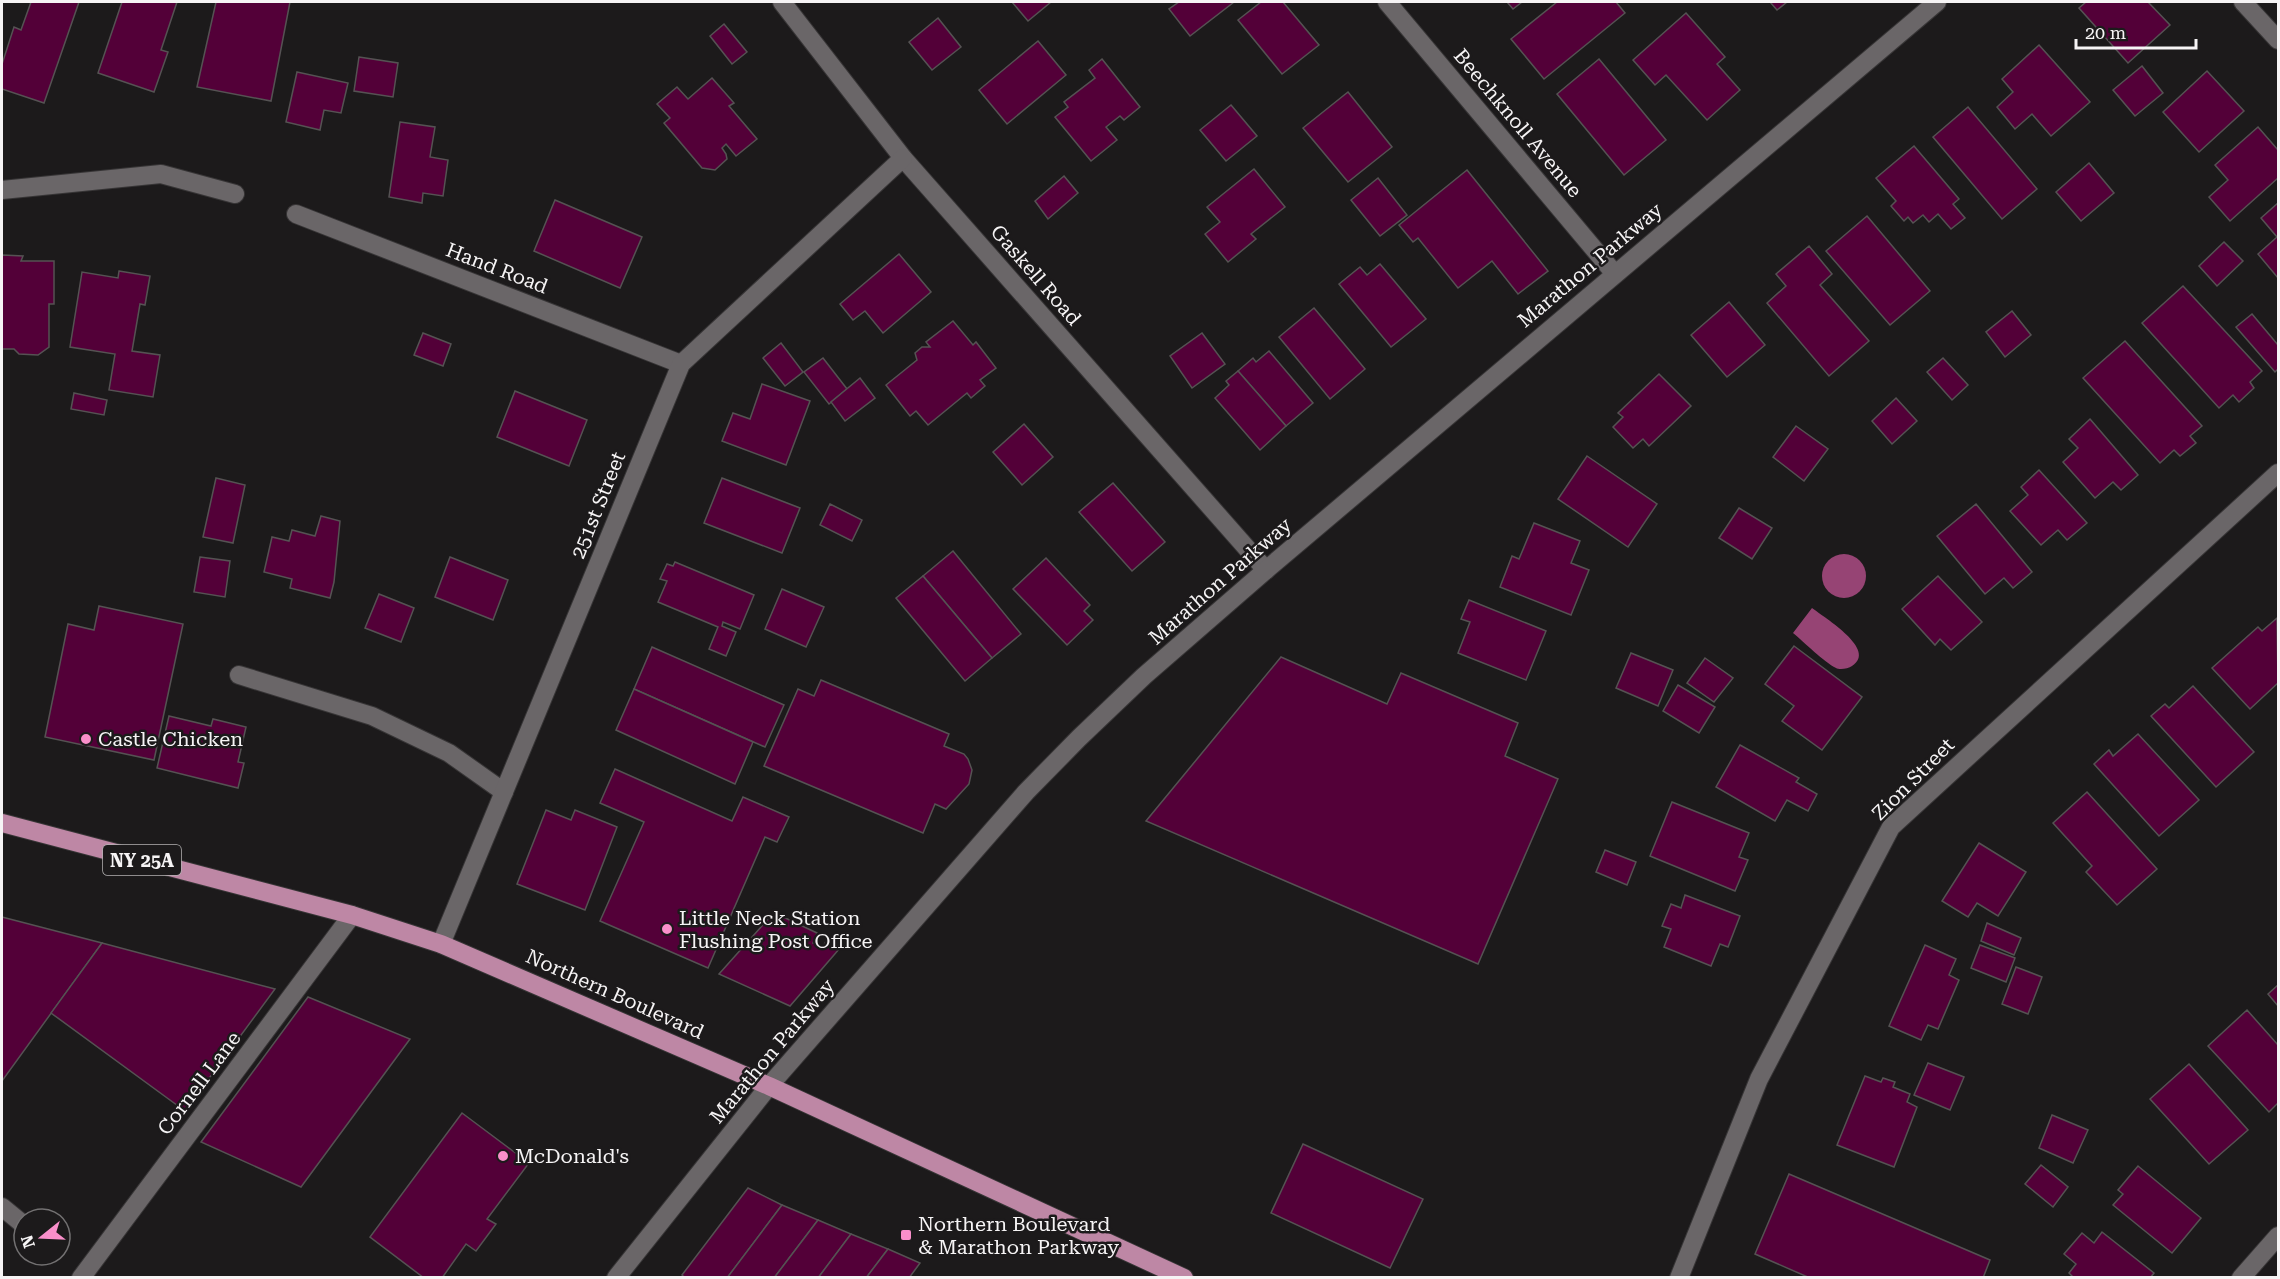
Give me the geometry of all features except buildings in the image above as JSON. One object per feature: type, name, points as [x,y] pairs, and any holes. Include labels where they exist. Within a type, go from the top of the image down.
[{"type":"main road","name":"Northern Boulevard","points":[[2,823],[352,915],[441,944],[769,1086],[1184,1278]]},
{"type":"street","name":"Gaskell Road","points":[[782,2],[903,158],[1266,570]]},
{"type":"street","name":"Beechknoll Avenue","points":[[1386,2],[1615,274]]},
{"type":"street","name":"Marathon Parkway","points":[[616,1278],[769,1086],[1026,792],[1144,676],[1937,2]]},
{"type":"street","points":[[2242,2],[2278,40]]},
{"type":"street","name":"251st Street","points":[[441,944],[681,364],[903,158]]},
{"type":"street","points":[[2,190],[160,174],[235,194]]},
{"type":"street","name":"Hand Road","points":[[296,214],[681,364]]},
{"type":"street","name":"Zion Street","points":[[1679,1278],[1759,1079],[1891,827],[2278,473]]},
{"type":"street","points":[[239,675],[372,716],[449,753],[504,792]]},
{"type":"street","name":"Cornell Lane","points":[[81,1278],[352,915]]},
{"type":"street","points":[[2241,1278],[2278,1236]]},
{"type":"shaded area","points":[[1844,554],[1853,555],[1860,560],[1865,567],[1865,585],[1860,592],[1853,597],[1844,598],[1835,597],[1828,592],[1823,585],[1822,576],[1823,567],[1828,560],[1835,555]]},
{"type":"shaded area","points":[[1812,608],[1854,643],[1859,652],[1858,659],[1852,666],[1844,669],[1836,668],[1793,633]]},
{"type":"place","name":"Castle Chicken","points":[[86,739]]},
{"type":"place","name":"Little Neck Station Flushing Post Office","points":[[667,929]]},
{"type":"place","name":"McDonald's","points":[[503,1156]]},
{"type":"place","name":"Northern Boulevard & Marathon Parkway","points":[[906,1235]]}]
